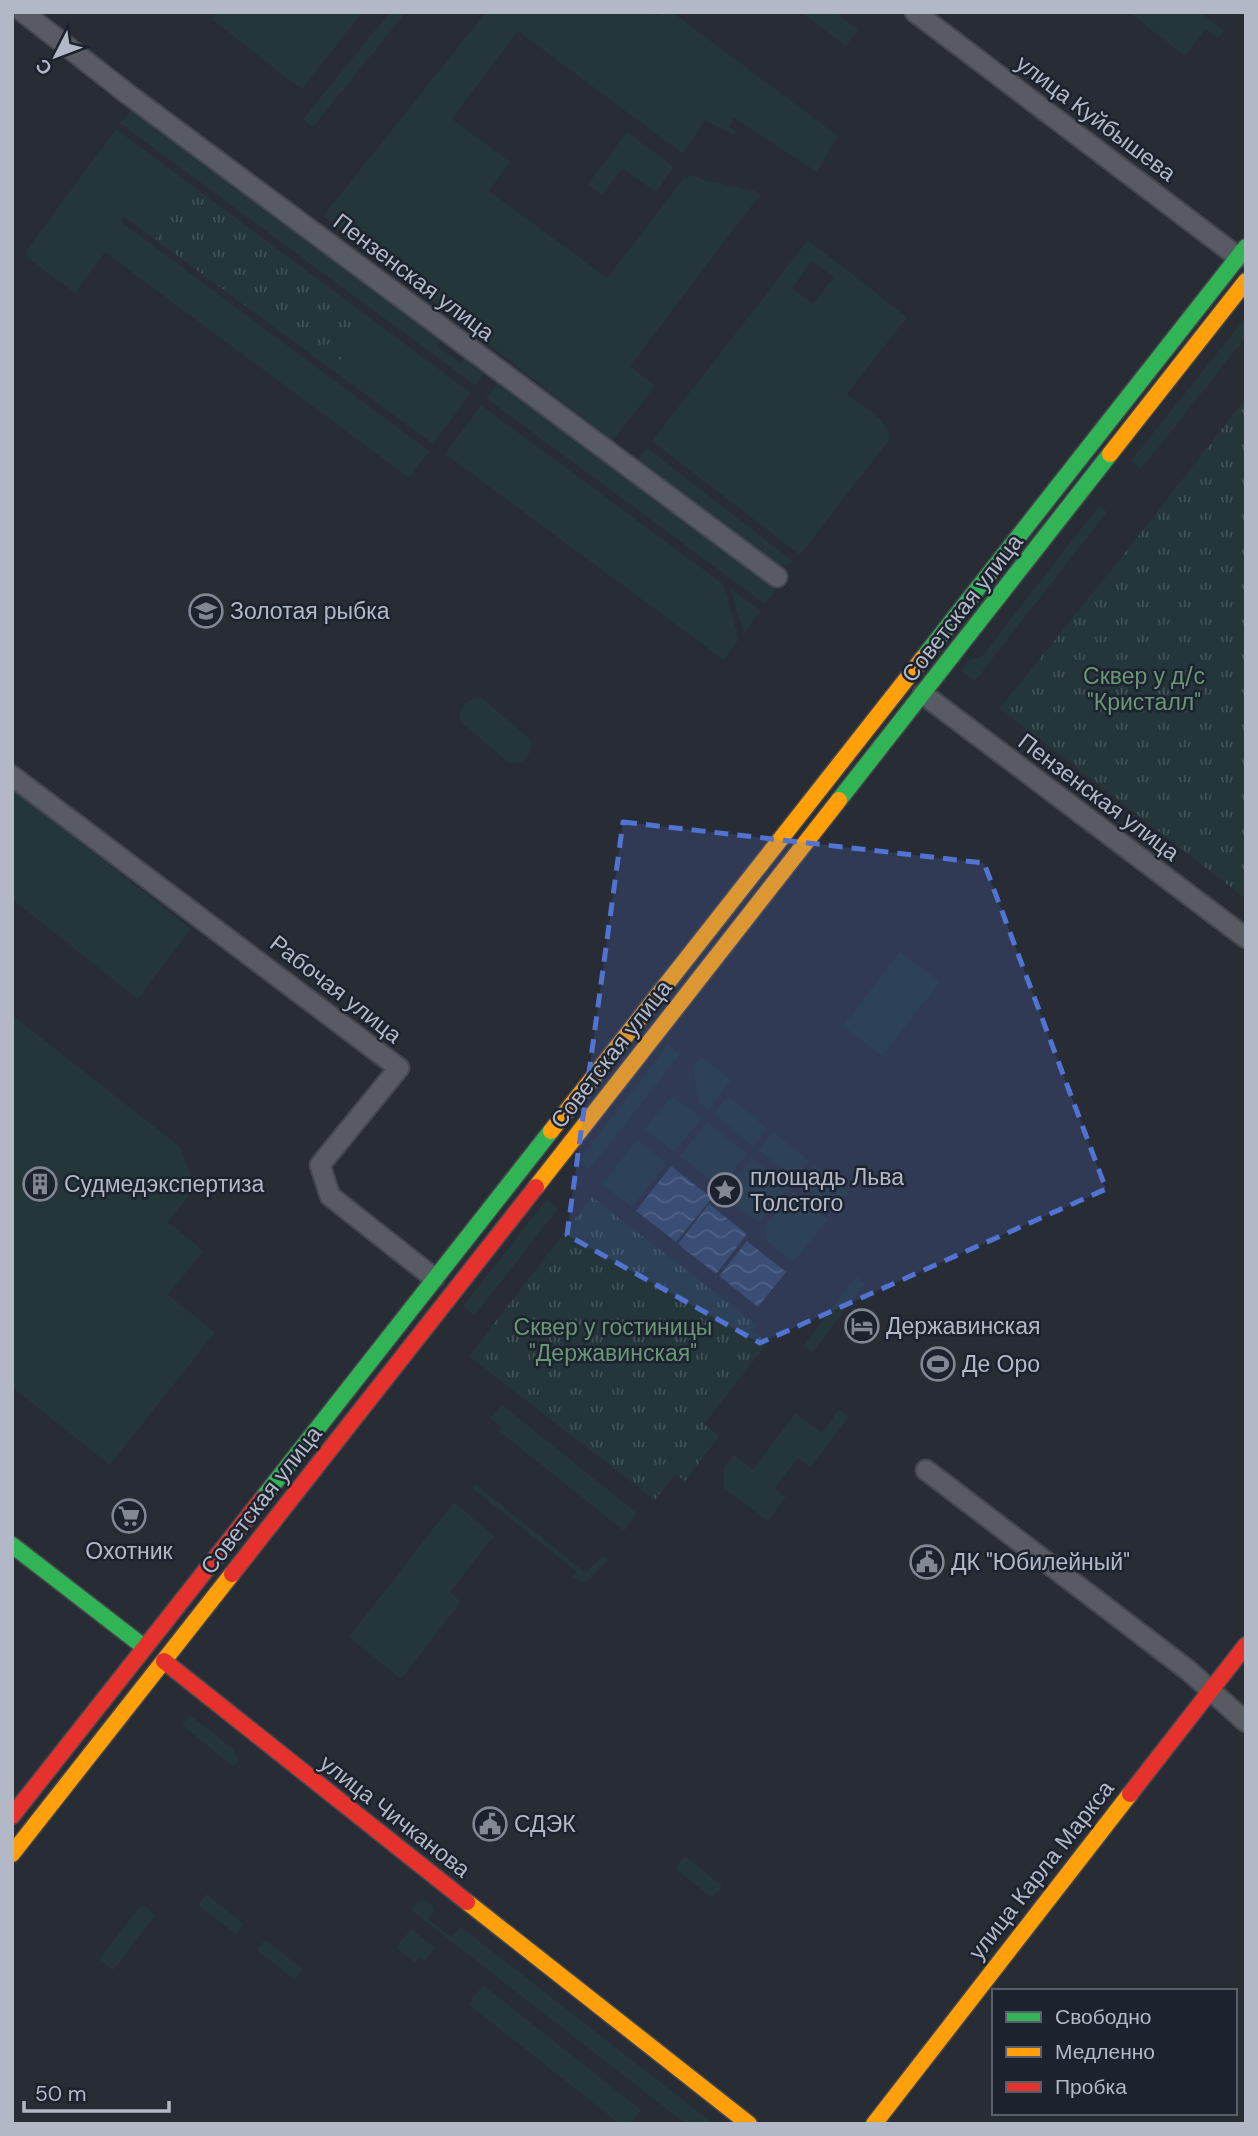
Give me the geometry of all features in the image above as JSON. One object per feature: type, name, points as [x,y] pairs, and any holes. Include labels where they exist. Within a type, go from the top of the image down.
[{"type":"main road","points":[[12,1816],[904,680],[1243,256]]},
{"type":"main road","name":"Советская улица","points":[[12,1854],[1246,281]]},
{"type":"main road","points":[[904,680],[923,694]]},
{"type":"main road","name":"улица Чичканова","points":[[12,1545],[164,1661],[749,2124]]},
{"type":"main road","name":"улица Карла Маркса","points":[[874,2124],[1246,1645]]},
{"type":"street","name":"Пензенская улица","points":[[23,12],[129,95],[777,577]]},
{"type":"street","name":"улица Куйбышева","points":[[915,12],[1243,256]]},
{"type":"street","name":"Пензенская улица","points":[[923,694],[1246,938]]},
{"type":"street","name":"Рабочая улица","points":[[12,776],[399,1068],[320,1165],[330,1196],[433,1278]]},
{"type":"street","points":[[926,1470],[1210,1689],[1246,1722]]},
{"type":"highlighted area","points":[[623,822],[984,863],[1106,1189],[760,1343],[567,1235]]},
{"type":"green space","points":[[217,12],[362,12],[302,90],[212,19]]},
{"type":"green space","points":[[390,12],[406,12],[313,127],[303,119]]},
{"type":"green space","points":[[486,12],[653,12],[659,17],[663,12],[672,12],[838,136],[817,172],[734,118],[729,127],[736,131],[734,135],[705,120],[683,154],[518,31],[452,119],[510,162],[489,191],[607,278],[684,178],[694,176],[755,191],[760,195],[630,366],[655,386],[613,441],[323,216]]},
{"type":"green space","points":[[801,12],[835,12],[858,30],[846,46]]},
{"type":"green space","points":[[1129,12],[1200,12],[1224,31],[1218,38],[1206,29],[1185,56]]},
{"type":"green space","points":[[131,111],[440,341],[437,346],[460,363],[464,359],[484,373],[476,386],[120,123]]},
{"type":"green space","points":[[116,129],[471,393],[433,444],[123,216],[120,221],[429,451],[409,478],[105,252],[75,293],[27,257],[26,251]]},
{"type":"green space","points":[[627,132],[674,167],[656,192],[622,168],[602,195],[588,184]]},
{"type":"green space","points":[[193,187],[371,319],[333,370],[155,239]]},
{"type":"green space","points":[[808,240],[907,317],[847,394],[880,419],[888,432],[889,440],[800,555],[652,441]],"holes":[[[812,261],[834,277],[813,304],[792,288]]]},
{"type":"green space","points":[[1246,317],[1246,337],[1141,469],[1131,461]]},
{"type":"green space","points":[[497,383],[776,590],[765,604],[486,398]]},
{"type":"green space","name":"Сквер у д/с \"Кристалл\"","points":[[1246,398],[1246,899],[1000,708]]},
{"type":"green space","points":[[481,405],[723,584],[739,639],[724,660],[445,454]]},
{"type":"green space","points":[[647,448],[794,562],[780,567],[771,564],[637,461]]},
{"type":"green space","points":[[1099,506],[1107,512],[975,681],[961,670],[968,660],[981,657]]},
{"type":"green space","points":[[731,589],[760,611],[744,634]]},
{"type":"green space","points":[[482,698],[532,741],[526,758],[510,764],[461,722],[459,715],[464,703]]},
{"type":"green space","points":[[12,789],[191,929],[138,999],[12,899]]},
{"type":"green space","points":[[900,952],[940,982],[882,1056],[843,1026]]},
{"type":"green space","points":[[12,1015],[180,1147],[195,1187],[168,1222],[203,1251],[168,1295],[215,1332],[110,1465],[12,1387]]},
{"type":"green space","points":[[668,1045],[680,1054],[589,1170],[578,1161]]},
{"type":"green space","points":[[701,1057],[731,1080],[709,1110],[698,1102],[693,1067]]},
{"type":"green space","points":[[672,1096],[702,1118],[674,1152],[645,1129]]},
{"type":"green space","points":[[728,1096],[767,1128],[753,1146],[714,1114]]},
{"type":"green space","points":[[707,1122],[747,1154],[720,1187],[680,1156]]},
{"type":"green space","points":[[773,1132],[809,1161],[795,1178],[758,1150]]},
{"type":"green space","points":[[637,1140],[667,1163],[632,1207],[602,1184]]},
{"type":"green space","points":[[752,1158],[788,1187],[759,1223],[731,1202],[729,1186]]},
{"type":"green space","points":[[814,1165],[849,1193],[835,1210],[800,1183]]},
{"type":"green space","points":[[793,1192],[828,1219],[793,1262],[768,1242],[765,1227]]},
{"type":"green space","name":"Сквер у гостиницы \"Державинская\"","points":[[592,1197],[757,1325],[753,1331],[768,1342],[704,1424],[719,1436],[685,1481],[675,1474],[655,1500],[469,1356]]},
{"type":"green space","points":[[547,1199],[558,1209],[475,1315],[463,1306]]},
{"type":"green space","points":[[856,1277],[865,1284],[812,1353],[803,1346]]},
{"type":"green space","points":[[502,1405],[637,1513],[624,1531],[499,1431],[502,1428],[490,1418]]},
{"type":"green space","points":[[839,1409],[849,1417],[811,1467],[798,1458],[775,1489],[786,1497],[768,1521],[724,1488],[724,1467],[733,1455],[753,1470],[795,1413],[822,1433]]},
{"type":"green space","points":[[475,1484],[586,1573],[603,1555],[608,1559],[589,1581],[582,1582],[572,1577],[576,1571],[472,1488]]},
{"type":"green space","points":[[454,1502],[494,1536],[450,1592],[461,1602],[401,1679],[349,1637]]},
{"type":"green space","points":[[190,1715],[233,1749],[238,1761],[234,1767],[182,1725]]},
{"type":"green space","points":[[685,1856],[722,1886],[712,1898],[675,1868]]},
{"type":"green space","points":[[206,1894],[244,1924],[236,1934],[198,1905]]},
{"type":"green space","points":[[418,1901],[426,1901],[433,1906],[434,1911],[428,1919],[451,1937],[461,1927],[714,2124],[686,2124],[411,1910]]},
{"type":"green space","points":[[142,1904],[156,1915],[113,1970],[99,1959]]},
{"type":"green space","points":[[411,1929],[435,1948],[425,1961],[420,1958],[415,1963],[396,1948]]},
{"type":"green space","points":[[265,1940],[303,1969],[295,1980],[257,1950]]},
{"type":"green space","points":[[483,1985],[641,2110],[631,2124],[620,2124],[468,2004]]},
{"type":"water","points":[[671,1166],[712,1198],[676,1242],[636,1211]]},
{"type":"water","points":[[709,1204],[747,1234],[716,1274],[678,1244]]},
{"type":"water","points":[[747,1241],[786,1272],[758,1307],[719,1276]]},
{"type":"traffic: fast","points":[[923,658],[1246,247]]},
{"type":"traffic: fast","points":[[839,800],[1110,454]]},
{"type":"traffic: fast","points":[[262,1499],[551,1131]]},
{"type":"traffic: fast","points":[[12,1545],[144,1647]]},
{"type":"traffic: slow","points":[[1110,454],[1246,281]]},
{"type":"traffic: slow","points":[[551,1131],[923,658]]},
{"type":"traffic: slow","points":[[536,1187],[839,800]]},
{"type":"traffic: slow","points":[[12,1854],[232,1574]]},
{"type":"traffic: slow","points":[[874,2124],[1130,1794]]},
{"type":"traffic: slow","points":[[467,1902],[749,2124]]},
{"type":"traffic: jam","points":[[232,1574],[536,1187]]},
{"type":"traffic: jam","points":[[12,1816],[262,1499]]},
{"type":"traffic: jam","points":[[1130,1794],[1246,1645]]},
{"type":"traffic: jam","points":[[164,1661],[467,1902]]},
{"type":"place","name":"Золотая рыбка","points":[[206,611]]},
{"type":"place","name":"Судмедэкспертиза","points":[[40,1184]]},
{"type":"place","name":"площадь Льва Толстого","points":[[725,1190]]},
{"type":"place","name":"Державинская","points":[[862,1326]]},
{"type":"place","name":"Де Оро","points":[[938,1364]]},
{"type":"place","name":"Охотник","points":[[129,1516]]},
{"type":"place","name":"ДК \"Юбилейный\"","points":[[927,1562]]},
{"type":"place","name":"СДЭК","points":[[490,1824]]}]
